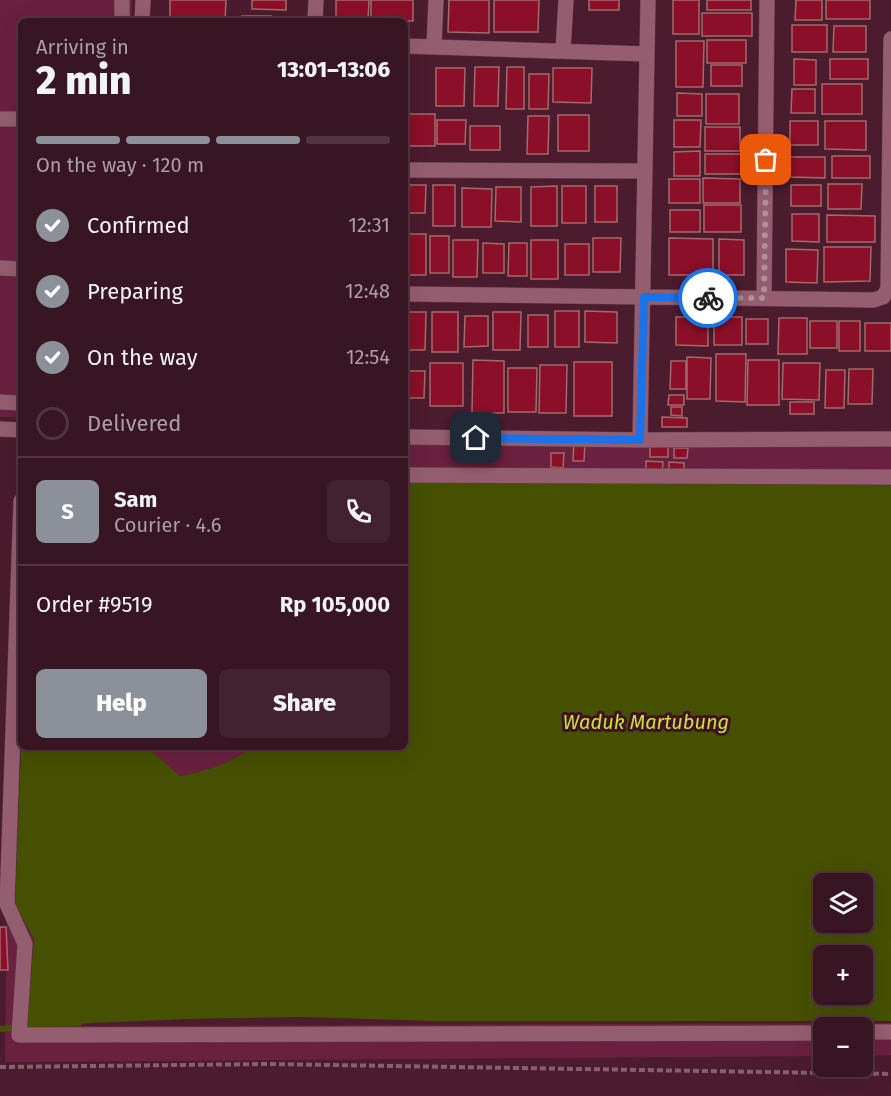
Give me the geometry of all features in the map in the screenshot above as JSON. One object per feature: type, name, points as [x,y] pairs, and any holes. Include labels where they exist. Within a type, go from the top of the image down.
[{"type":"street","points":[[122,0],[122,18]]},
{"type":"street","points":[[142,18],[143,0]]},
{"type":"street","points":[[315,18],[316,0]]},
{"type":"street","points":[[434,46],[436,0]]},
{"type":"street","points":[[563,51],[566,0]]},
{"type":"street","points":[[640,440],[648,0]]},
{"type":"street","points":[[764,298],[768,0]]},
{"type":"street","points":[[408,294],[874,300],[883,297],[888,289],[891,39]]},
{"type":"street","points":[[408,46],[647,54]]},
{"type":"street","points":[[0,119],[18,119]]},
{"type":"street","points":[[408,170],[645,171]]},
{"type":"street","points":[[0,268],[18,269]]},
{"type":"street","points":[[0,402],[18,403]]},
{"type":"street","points":[[0,429],[18,430]]},
{"type":"street","points":[[408,436],[640,440],[891,439]]},
{"type":"street","points":[[408,475],[891,477]]},
{"type":"street","points":[[18,587],[7,904],[25,944],[19,1035],[813,1033]]},
{"type":"street","points":[[873,1032],[891,1032]]},
{"type":"path","points":[[0,1066],[269,1064],[891,1074]]},
{"type":"shaded area","points":[[0,0],[132,0],[132,18],[18,18],[18,418],[0,417]]},
{"type":"shaded area","points":[[891,436],[891,485],[408,479],[408,440]]},
{"type":"shaded area","points":[[150,750],[247,750],[227,762],[180,776]]},
{"type":"shaded area","points":[[7,904],[15,904],[34,939],[27,1026],[813,1023],[813,1056],[5,1062]]},
{"type":"shaded area","points":[[873,1023],[891,1023],[891,1055],[873,1056]]},
{"type":"water","name":"Waduk Martubung","points":[[408,480],[891,481],[891,1021],[873,1021],[873,1017],[813,1017],[813,1021],[431,1021],[304,1017],[186,1019],[27,1026],[34,939],[15,904],[21,750],[150,750],[180,776],[208,769],[235,758],[247,750],[408,750]]},
{"type":"building","points":[[170,0],[226,0],[225,18],[170,18]]},
{"type":"building","points":[[252,0],[286,0],[286,10],[252,9]]},
{"type":"building","points":[[336,0],[369,0],[368,18],[336,18]]},
{"type":"building","points":[[371,0],[413,0],[413,21],[408,21],[408,18],[371,18]]},
{"type":"building","points":[[449,0],[489,0],[489,33],[448,32]]},
{"type":"building","points":[[494,0],[539,0],[538,32],[494,32]]},
{"type":"building","points":[[589,0],[619,0],[619,10],[589,10]]},
{"type":"building","points":[[673,0],[699,0],[699,34],[673,34]]},
{"type":"building","points":[[707,0],[751,0],[751,10],[707,10]]},
{"type":"building","points":[[796,0],[822,0],[822,20],[795,20]]},
{"type":"building","points":[[826,0],[870,0],[870,19],[826,19]]},
{"type":"building","points":[[702,13],[752,13],[752,36],[702,36]]},
{"type":"building","points":[[242,16],[271,16],[271,18],[242,18]]},
{"type":"building","points":[[792,25],[827,25],[827,52],[792,52]]},
{"type":"building","points":[[834,26],[866,26],[866,52],[833,52]]},
{"type":"building","points":[[707,40],[746,40],[746,63],[707,63]]},
{"type":"building","points":[[676,41],[704,41],[703,87],[676,87]]},
{"type":"building","points":[[794,59],[816,60],[816,85],[794,85]]},
{"type":"building","points":[[830,59],[868,59],[868,79],[830,79]]},
{"type":"building","points":[[711,65],[742,65],[742,86],[711,86]]},
{"type":"building","points":[[475,67],[499,67],[498,106],[474,106]]},
{"type":"building","points":[[507,67],[524,67],[524,109],[506,109]]},
{"type":"building","points":[[436,68],[465,68],[464,106],[436,106]]},
{"type":"building","points":[[553,68],[592,68],[591,103],[553,102]]},
{"type":"building","points":[[529,74],[549,74],[548,109],[529,109]]},
{"type":"building","points":[[822,84],[862,84],[862,114],[822,114]]},
{"type":"building","points":[[792,89],[815,89],[815,113],[791,113]]},
{"type":"building","points":[[677,93],[702,94],[702,116],[677,116]]},
{"type":"building","points":[[706,94],[739,94],[739,124],[706,124]]},
{"type":"building","points":[[408,114],[435,114],[435,146],[408,146]]},
{"type":"building","points":[[558,115],[589,115],[589,151],[558,151]]},
{"type":"building","points":[[528,116],[549,116],[548,154],[527,154]]},
{"type":"building","points":[[437,120],[466,120],[465,144],[437,144]]},
{"type":"building","points":[[674,120],[701,120],[700,147],[674,147]]},
{"type":"building","points":[[790,121],[818,121],[818,145],[790,145]]},
{"type":"building","points":[[825,121],[866,121],[866,150],[825,149]]},
{"type":"building","points":[[470,126],[500,126],[500,150],[470,150]]},
{"type":"building","points":[[705,127],[740,127],[740,151],[705,151]]},
{"type":"building","points":[[700,151],[700,176],[674,176],[674,152]]},
{"type":"building","points":[[705,154],[744,154],[744,174],[705,174]]},
{"type":"building","points":[[832,156],[870,156],[870,178],[832,178]]},
{"type":"building","points":[[790,157],[825,157],[825,178],[790,177]]},
{"type":"building","points":[[703,178],[740,179],[740,203],[703,203]]},
{"type":"building","points":[[669,179],[700,179],[700,203],[669,203]]},
{"type":"building","points":[[828,184],[862,184],[861,209],[828,209]]},
{"type":"building","points":[[408,185],[426,185],[425,213],[408,213]]},
{"type":"building","points":[[433,185],[455,185],[455,226],[433,226]]},
{"type":"building","points":[[791,185],[821,185],[821,206],[791,206]]},
{"type":"building","points":[[557,186],[557,226],[531,226],[531,187]]},
{"type":"building","points":[[562,186],[586,186],[586,223],[562,223]]},
{"type":"building","points":[[595,186],[617,186],[617,222],[595,222]]},
{"type":"building","points":[[496,187],[521,187],[521,222],[495,221]]},
{"type":"building","points":[[462,188],[492,189],[491,227],[462,227]]},
{"type":"building","points":[[704,205],[741,205],[741,232],[704,232]]},
{"type":"building","points":[[670,210],[700,210],[700,232],[670,232]]},
{"type":"building","points":[[792,214],[819,214],[819,242],[792,241]]},
{"type":"building","points":[[827,215],[875,216],[875,242],[827,242]]},
{"type":"building","points":[[408,234],[426,234],[426,275],[408,275]]},
{"type":"building","points":[[430,236],[449,236],[449,273],[430,273]]},
{"type":"building","points":[[593,238],[621,238],[620,272],[593,272]]},
{"type":"building","points":[[669,238],[713,239],[713,275],[669,275]]},
{"type":"building","points":[[719,239],[744,240],[744,275],[719,275]]},
{"type":"building","points":[[453,240],[478,240],[477,277],[453,277]]},
{"type":"building","points":[[531,240],[558,240],[558,279],[531,279]]},
{"type":"building","points":[[483,243],[504,244],[504,273],[483,273]]},
{"type":"building","points":[[509,243],[527,243],[527,276],[508,276]]},
{"type":"building","points":[[565,244],[589,244],[589,275],[565,275]]},
{"type":"building","points":[[824,247],[871,247],[870,281],[824,282]]},
{"type":"building","points":[[786,249],[818,250],[817,283],[786,282]]},
{"type":"building","points":[[555,311],[579,311],[579,347],[555,347]]},
{"type":"building","points":[[585,311],[617,312],[617,343],[585,342]]},
{"type":"building","points":[[408,312],[426,312],[425,350],[408,350]]},
{"type":"building","points":[[432,312],[458,312],[458,352],[432,352]]},
{"type":"building","points":[[493,312],[521,312],[520,350],[493,350]]},
{"type":"building","points":[[528,315],[548,315],[548,347],[528,347]]},
{"type":"building","points":[[465,316],[488,316],[488,346],[464,347]]},
{"type":"building","points":[[676,317],[708,317],[708,346],[676,345]]},
{"type":"building","points":[[714,317],[742,317],[742,345],[714,345]]},
{"type":"building","points":[[779,318],[807,318],[807,354],[778,354]]},
{"type":"building","points":[[746,319],[768,319],[768,344],[746,344]]},
{"type":"building","points":[[810,321],[837,321],[837,348],[810,348]]},
{"type":"building","points":[[839,321],[860,321],[860,351],[839,351]]},
{"type":"building","points":[[865,323],[891,323],[891,351],[865,351]]},
{"type":"building","points":[[716,354],[746,354],[745,402],[716,401]]},
{"type":"building","points":[[687,357],[711,358],[710,399],[687,399]]},
{"type":"building","points":[[473,360],[504,361],[504,413],[472,413]]},
{"type":"building","points":[[748,360],[779,360],[779,405],[747,405]]},
{"type":"building","points":[[671,361],[686,361],[686,389],[670,389]]},
{"type":"building","points":[[574,362],[612,362],[612,416],[574,416]]},
{"type":"building","points":[[430,363],[463,363],[463,406],[430,406]]},
{"type":"building","points":[[783,363],[820,363],[819,400],[782,399]]},
{"type":"building","points":[[540,365],[567,365],[566,413],[539,413]]},
{"type":"building","points":[[508,368],[537,368],[536,412],[508,412]]},
{"type":"building","points":[[849,369],[873,369],[872,404],[848,404]]},
{"type":"building","points":[[826,370],[845,370],[844,408],[825,408]]},
{"type":"building","points":[[408,371],[425,371],[424,398],[408,398]]},
{"type":"building","points":[[669,395],[684,395],[684,405],[668,405]]},
{"type":"building","points":[[790,402],[814,402],[814,414],[790,414]]},
{"type":"building","points":[[671,407],[682,407],[682,416],[671,415]]},
{"type":"building","points":[[662,417],[687,418],[687,427],[662,427]]},
{"type":"building","points":[[574,441],[585,441],[584,461],[573,461]]},
{"type":"building","points":[[650,446],[668,446],[668,457],[650,457]]},
{"type":"building","points":[[674,448],[688,448],[687,458],[674,458]]},
{"type":"building","points":[[551,453],[564,453],[563,468],[551,467]]},
{"type":"building","points":[[646,461],[663,462],[662,474],[646,474]]},
{"type":"building","points":[[669,462],[684,463],[684,476],[669,476]]},
{"type":"building","points":[[0,927],[6,927],[8,970],[0,970]]},
{"type":"waterway","points":[[0,1029],[79,1023]]},
{"type":"way so far","points":[[708,298],[764,298],[766,160]]},
{"type":"route","points":[[476,438],[640,440],[644,297],[708,298]]}]
